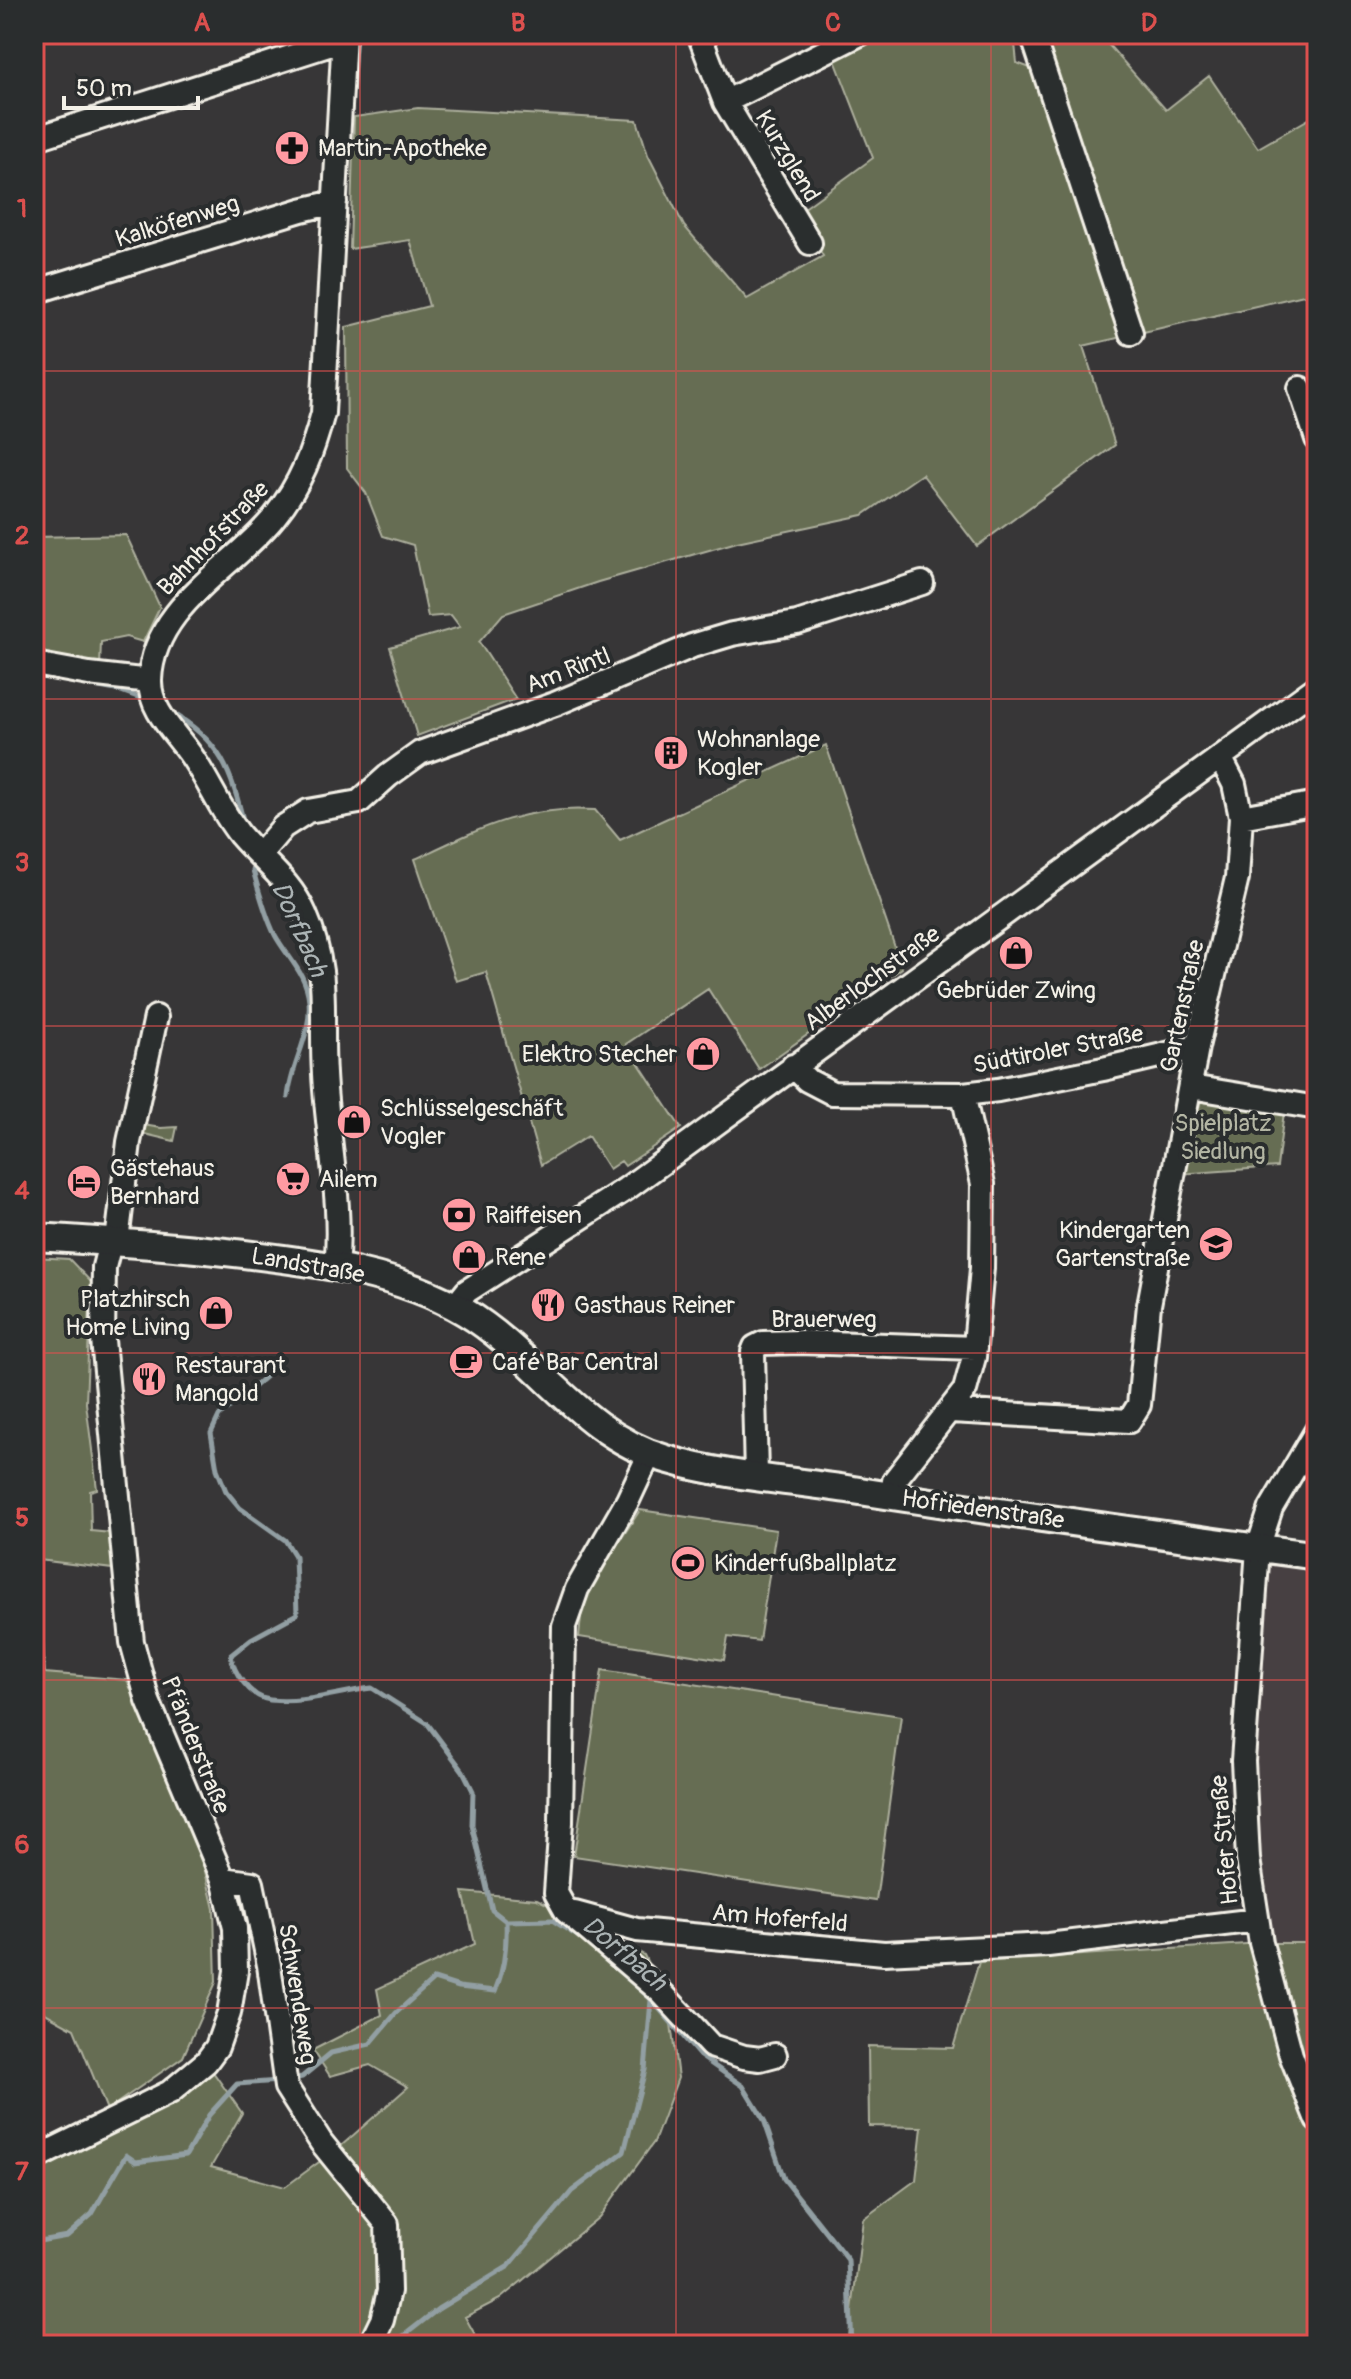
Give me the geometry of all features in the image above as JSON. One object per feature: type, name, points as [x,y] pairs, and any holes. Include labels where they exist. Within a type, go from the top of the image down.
[{"type":"main road","name":"Landstraße","points":[[34,1237],[211,1250],[336,1267],[411,1286],[455,1306],[503,1341],[550,1384]]},
{"type":"main road","name":"Hofriedenstraße","points":[[550,1384],[594,1424],[618,1439],[650,1453],[688,1464],[1317,1556]]},
{"type":"street","points":[[699,34],[725,102]]},
{"type":"street","name":"Kurzglend","points":[[810,243],[725,102],[860,34]]},
{"type":"street","points":[[1032,34],[1131,333]]},
{"type":"street","points":[[34,139],[344,37]]},
{"type":"street","name":"Bahnhofstraße","points":[[150,681],[154,655],[172,618],[274,518],[308,465],[323,413],[344,37]]},
{"type":"street","name":"Kalköfenweg","points":[[34,292],[335,202]]},
{"type":"street","points":[[1300,388],[1317,439]]},
{"type":"street","name":"Am Rintl","points":[[260,854],[283,827],[308,811],[359,802],[420,753],[555,704],[692,646],[732,634],[797,623],[922,583]]},
{"type":"street","points":[[34,661],[89,674],[150,681],[151,695],[159,712],[196,762],[217,804],[242,838],[287,885],[304,911],[317,944],[324,976],[324,1072],[336,1211],[336,1267]]},
{"type":"street","name":"Alberlochstraße","points":[[455,1306],[467,1291],[626,1189],[1317,687]]},
{"type":"street","name":"Gartenstraße","points":[[951,1411],[1129,1421],[1139,1405],[1149,1305],[1197,1047],[1237,878],[1241,817],[1234,784],[1221,759]]},
{"type":"street","points":[[1241,817],[1317,803]]},
{"type":"street","name":"Pfänderstraße","points":[[34,2159],[170,2092],[206,2062],[217,2047],[229,2013],[236,1971],[235,1928],[223,1879],[148,1701],[132,1642],[103,1340],[104,1267],[118,1233],[129,1142],[156,1017]]},
{"type":"street","name":"Südtiroler Straße","points":[[793,1066],[807,1080],[832,1093],[963,1094],[1088,1072],[1197,1047]]},
{"type":"street","points":[[1191,1087],[1317,1108]]},
{"type":"street","points":[[892,1496],[894,1481],[965,1390],[975,1348],[982,1268],[983,1184],[963,1094]]},
{"type":"street","name":"Brauerweg","points":[[756,1476],[755,1347],[763,1343],[800,1342],[975,1348]]},
{"type":"street","name":"Hofer Straße","points":[[1317,1430],[1271,1508],[1258,1548],[1243,1761],[1248,1859],[1257,1920],[1291,2055],[1317,2120]]},
{"type":"street","points":[[650,1453],[628,1500],[577,1589],[564,1626],[561,1822],[556,1893],[566,1911],[660,1991],[711,2046],[744,2057],[760,2059],[775,2055]]},
{"type":"street","name":"Schwendeweg","points":[[223,1879],[252,1883],[269,1965],[285,2080],[321,2142],[387,2224],[389,2291],[382,2320],[370,2344]]},
{"type":"street","name":"Am Hoferfeld","points":[[566,1911],[637,1930],[884,1953],[1048,1945],[1257,1920]]},
{"type":"shaded area","points":[[1258,1548],[1317,1556],[1317,1943],[1261,1943],[1248,1859]]},
{"type":"green space","points":[[878,34],[1014,34],[1017,63],[1038,71],[1054,41],[1074,34],[1099,34],[1166,110],[1209,76],[1258,148],[1314,116],[1317,120],[1317,292],[1083,346],[1115,445],[977,546],[922,474],[863,515],[737,542],[598,582],[503,614],[479,642],[516,699],[417,736],[390,647],[460,627],[451,615],[428,617],[413,545],[383,536],[366,493],[347,468],[346,327],[429,306],[410,240],[350,249],[354,117],[418,108],[637,120],[648,155],[684,226],[747,299],[823,256],[799,212],[873,158],[835,60]]},
{"type":"green space","points":[[126,535],[160,607],[143,642],[126,637],[101,642],[100,667],[34,654],[34,537]]},
{"type":"green space","points":[[826,745],[902,968],[759,1069],[708,989],[626,1044],[681,1128],[625,1166],[621,1161],[609,1169],[588,1136],[541,1165],[486,972],[456,981],[415,859],[502,821],[546,811],[595,810],[620,840]]},
{"type":"green space","name":"Spielplatz Siedlung","points":[[1203,1097],[1284,1112],[1277,1167],[1179,1174],[1193,1104]]},
{"type":"green space","points":[[137,1124],[177,1127],[174,1141],[136,1132]]},
{"type":"green space","points":[[34,1257],[69,1259],[91,1282],[86,1403],[97,1489],[90,1491],[91,1531],[111,1533],[113,1569],[38,1560],[45,1673],[127,1680],[204,1867],[214,1909],[216,1982],[183,2057],[107,2110],[74,2029],[34,2007]]},
{"type":"green space","name":"Kinderfußballplatz","points":[[640,1510],[776,1530],[759,1641],[728,1637],[724,1660],[579,1637],[583,1597]]},
{"type":"green space","points":[[602,1670],[901,1716],[876,1901],[574,1856]]},
{"type":"green space","points":[[463,1892],[537,1899],[644,1955],[669,2008],[678,2078],[654,2142],[599,2217],[500,2299],[465,2317],[477,2338],[468,2345],[34,2345],[34,2159],[206,2062],[242,2113],[211,2167],[285,2187],[341,2146],[408,2087],[370,2065],[330,2076],[313,2050],[382,2015],[377,1989],[475,1944]]},
{"type":"green space","points":[[1261,1943],[1317,1943],[1317,2345],[848,2345],[863,2219],[916,2180],[922,2127],[869,2126],[868,2046],[953,2048],[979,1962]]},
{"type":"waterway","name":"Dorfbach","points":[[51,678],[121,691],[143,699]]},
{"type":"waterway","name":"Dorfbach","points":[[169,711],[201,734],[222,759],[235,790],[245,828]]},
{"type":"waterway","name":"Dorfbach","points":[[253,870],[271,927],[301,974],[309,1001],[307,1026],[288,1097]]},
{"type":"waterway","name":"Dorfbach","points":[[265,1377],[219,1416],[211,1433],[217,1469],[226,1491],[240,1508],[285,1540],[295,1556],[297,1614],[251,1639],[231,1655],[239,1677],[256,1695],[270,1700],[308,1699],[372,1688],[427,1723],[463,1771],[473,1791],[472,1825],[492,1910],[506,1921],[552,1920],[582,1939],[651,1999],[700,2056],[743,2086],[764,2120],[784,2179],[848,2260],[852,2345]]},
{"type":"waterway","points":[[293,2079],[302,2077],[331,2053],[370,2044],[396,2013],[434,1979],[459,1987],[495,1991],[505,1957],[506,1921]]},
{"type":"waterway","points":[[392,2345],[438,2309],[509,2266],[572,2191],[624,2152],[645,2070],[651,2000]]},
{"type":"waterway","points":[[34,2242],[67,2236],[92,2214],[126,2155],[136,2162],[186,2155],[209,2115],[237,2084],[279,2081]]},
{"type":"place","name":"Martin-Apotheke","points":[[292,148]]},
{"type":"place","name":"Wohnanlage Kogler","points":[[671,753]]},
{"type":"place","name":"Gebrüder Zwing","points":[[1016,953]]},
{"type":"place","name":"Elektro Stecher","points":[[703,1054]]},
{"type":"place","name":"Schlüsselgeschäft Vogler","points":[[354,1122]]},
{"type":"place","name":"Ailem","points":[[293,1179]]},
{"type":"place","name":"Gästehaus Bernhard","points":[[84,1182]]},
{"type":"place","name":"Raiffeisen","points":[[459,1215]]},
{"type":"place","name":"Kindergarten Gartenstraße","points":[[1216,1244]]},
{"type":"place","name":"Rene","points":[[469,1257]]},
{"type":"place","name":"Gasthaus Reiner","points":[[548,1305]]},
{"type":"place","name":"Platzhirsch Home Living","points":[[216,1313]]},
{"type":"place","name":"Café Bar Central","points":[[466,1362]]},
{"type":"place","name":"Restaurant Mangold","points":[[149,1379]]},
{"type":"place","name":"Kinderfußballplatz","points":[[688,1563]]}]
